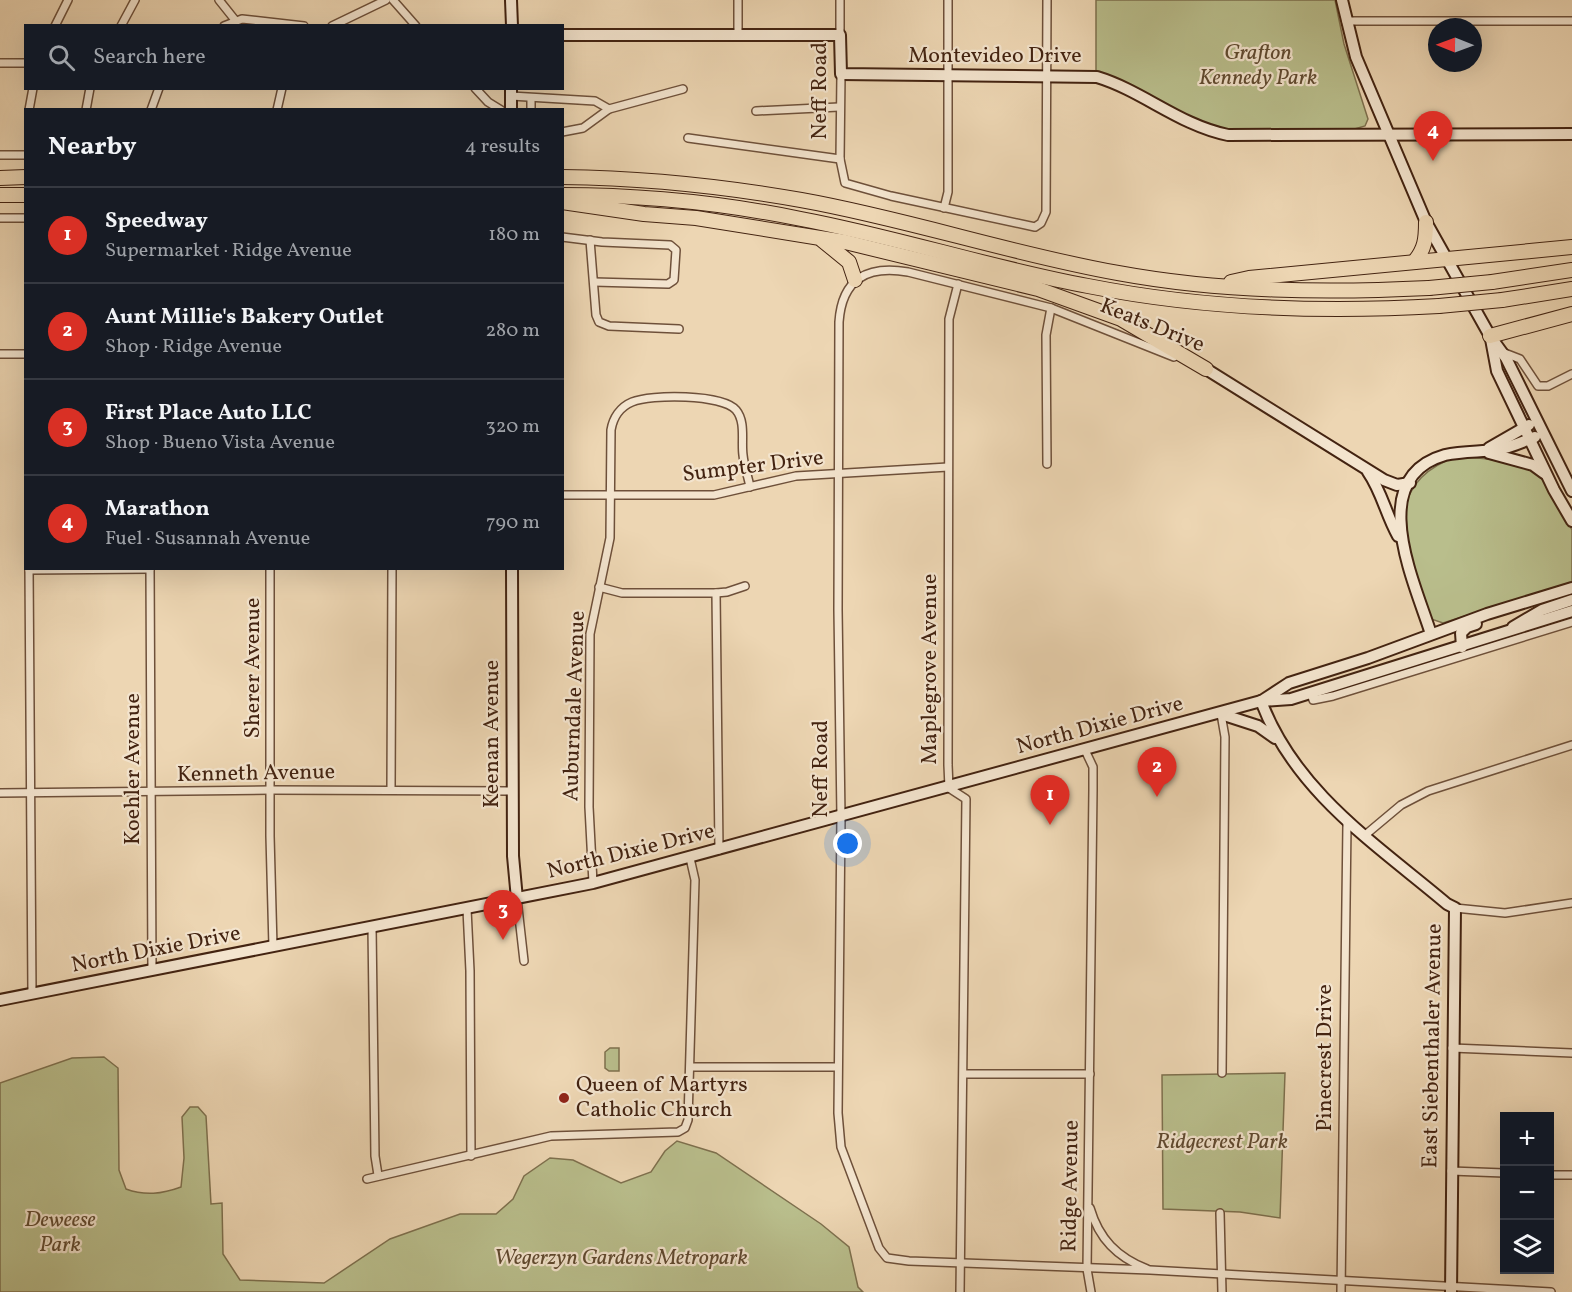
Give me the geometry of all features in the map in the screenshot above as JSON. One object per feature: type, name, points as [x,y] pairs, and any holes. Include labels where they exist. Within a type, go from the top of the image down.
[{"type":"highway","points":[[0,177],[24,177]]},
{"type":"highway","points":[[564,177],[678,183],[802,200],[1038,257],[1119,273],[1216,286],[1314,291],[1429,288],[1492,282],[1572,270]]},
{"type":"highway","points":[[0,195],[24,195]]},
{"type":"highway","points":[[564,195],[676,200],[753,210],[856,231],[1041,277],[1192,303],[1349,310],[1439,306],[1502,300],[1572,289]]},
{"type":"highway","points":[[564,202],[644,214],[696,218],[818,237],[1038,290],[1121,319],[1206,369]]},
{"type":"highway","points":[[1414,262],[1423,252],[1426,222]]},
{"type":"highway","points":[[818,237],[849,262],[855,280]]},
{"type":"highway","points":[[1216,286],[1249,278],[1572,247]]},
{"type":"highway","points":[[1490,336],[1572,314]]},
{"type":"main road","points":[[512,0],[512,24]]},
{"type":"main road","points":[[1342,0],[1356,57],[1426,222],[1490,336],[1512,370],[1572,493]]},
{"type":"main road","points":[[564,34],[840,35]]},
{"type":"main road","name":"Neff Road","points":[[840,35],[841,74]]},
{"type":"main road","name":"Montevideo Drive","points":[[841,74],[1047,74],[1097,77],[1113,82],[1188,123],[1228,135],[1572,134]]},
{"type":"main road","points":[[512,92],[512,108]]},
{"type":"main road","points":[[1490,336],[1497,371],[1527,426]]},
{"type":"main road","name":"Keats Drive","points":[[1206,369],[1366,469],[1397,485],[1410,483]]},
{"type":"main road","points":[[1512,370],[1517,400],[1527,426],[1548,477],[1572,521]]},
{"type":"main road","points":[[1480,451],[1527,426]]},
{"type":"main road","points":[[1532,438],[1555,476],[1572,493]]},
{"type":"main road","points":[[1402,543],[1400,511],[1410,483],[1426,464],[1457,452],[1510,447],[1532,438]]},
{"type":"main road","points":[[1480,451],[1533,465],[1548,477]]},
{"type":"main road","points":[[1366,469],[1378,486],[1389,520],[1402,543],[1431,634]]},
{"type":"main road","name":"Keenan Avenue","points":[[512,570],[513,862],[517,899]]},
{"type":"main road","name":"North Dixie Drive","points":[[1261,701],[1289,683],[1572,588]]},
{"type":"main road","points":[[1503,634],[1532,615],[1572,600]]},
{"type":"main road","points":[[1463,651],[1461,633],[1467,627],[1512,607]]},
{"type":"main road","name":"North Dixie Drive","points":[[0,1000],[593,883],[1221,714],[1261,701],[1291,699],[1463,651],[1503,634],[1572,611]]},
{"type":"main road","points":[[1311,693],[1308,685],[1329,670]]},
{"type":"main road","name":"East Siebenthaler Avenue","points":[[1261,701],[1269,723],[1282,745],[1313,788],[1347,824],[1455,908],[1451,1290]]},
{"type":"main road","points":[[1221,714],[1258,726],[1282,745]]},
{"type":"street","points":[[56,24],[68,0]]},
{"type":"street","points":[[122,24],[135,0]]},
{"type":"street","points":[[219,0],[235,20]]},
{"type":"street","points":[[336,24],[386,0]]},
{"type":"street","points":[[393,0],[414,24]]},
{"type":"street","points":[[738,0],[738,35]]},
{"type":"street","name":"Neff Road","points":[[840,0],[840,35]]},
{"type":"street","points":[[948,0],[948,192],[944,208],[1029,227],[1038,225],[1046,212],[1047,0]]},
{"type":"street","points":[[228,24],[235,20],[281,24]]},
{"type":"street","points":[[1346,21],[1572,21]]},
{"type":"street","points":[[0,63],[24,63]]},
{"type":"street","name":"Neff Road","points":[[841,74],[839,107],[840,159],[843,181],[850,186],[944,208]]},
{"type":"street","points":[[564,132],[583,128],[609,109],[683,89]]},
{"type":"street","points":[[29,108],[33,90]]},
{"type":"street","points":[[86,108],[90,90]]},
{"type":"street","points":[[152,108],[158,90]]},
{"type":"street","points":[[277,108],[282,90]]},
{"type":"street","points":[[477,90],[488,102],[498,108]]},
{"type":"street","points":[[512,92],[531,98],[595,101],[609,109]]},
{"type":"street","points":[[531,98],[531,108]]},
{"type":"street","points":[[756,111],[839,107]]},
{"type":"street","points":[[688,138],[840,159]]},
{"type":"street","points":[[0,155],[24,155]]},
{"type":"street","points":[[0,218],[24,218]]},
{"type":"street","points":[[564,237],[670,246],[676,254],[674,280],[668,284],[594,282]]},
{"type":"street","points":[[590,240],[596,315],[603,324],[636,329],[679,329]]},
{"type":"street","name":"Keats Drive","points":[[855,280],[875,272],[899,270],[958,284],[1052,308],[1206,369]]},
{"type":"street","name":"Neff Road","points":[[855,280],[845,293],[840,306],[838,475],[841,817],[837,1067],[841,1147],[883,1255],[893,1259],[961,1262]]},
{"type":"street","name":"Maplegrove Avenue","points":[[958,284],[949,319],[948,467],[949,788],[966,799],[960,1292]]},
{"type":"street","points":[[1047,464],[1046,335],[1052,308]]},
{"type":"street","points":[[1502,352],[1520,359],[1538,386],[1548,386],[1572,374]]},
{"type":"street","points":[[0,354],[24,354]]},
{"type":"street","name":"Auburndale Avenue","points":[[593,883],[589,807],[590,634],[610,538],[612,425],[615,417],[627,405],[649,399],[713,399],[734,408],[741,423],[743,457],[750,487]]},
{"type":"street","name":"Sumpter Drive","points":[[564,495],[714,495],[796,476],[948,467]]},
{"type":"street","points":[[29,570],[32,993]]},
{"type":"street","name":"Koehler Avenue","points":[[150,570],[152,970]]},
{"type":"street","name":"Sherer Avenue","points":[[270,570],[273,947]]},
{"type":"street","points":[[392,570],[392,790]]},
{"type":"street","points":[[599,587],[622,592],[716,593],[745,586]]},
{"type":"street","points":[[716,593],[719,850]]},
{"type":"street","points":[[1463,651],[1572,622]]},
{"type":"street","points":[[1221,714],[1225,737],[1222,1073]]},
{"type":"street","points":[[1364,836],[1401,805],[1428,791],[1572,745]]},
{"type":"street","name":"Ridge Avenue","points":[[1085,750],[1093,767],[1087,1269],[1150,1270],[1451,1290],[1551,1292]]},
{"type":"street","name":"Kenneth Avenue","points":[[0,793],[152,794],[271,790],[512,791]]},
{"type":"street","name":"Pinecrest Drive","points":[[1341,1292],[1347,824]]},
{"type":"street","points":[[368,1179],[551,1136],[678,1132],[685,1128],[688,1120],[691,1067],[695,880],[690,858]]},
{"type":"street","points":[[517,899],[524,961]]},
{"type":"street","points":[[1455,908],[1505,913],[1572,903]]},
{"type":"street","points":[[467,909],[470,971],[471,1156]]},
{"type":"street","points":[[372,927],[375,1156],[378,1175]]},
{"type":"street","points":[[1452,1048],[1572,1053]]},
{"type":"street","points":[[691,1067],[837,1067]]},
{"type":"street","points":[[964,1074],[1090,1074]]},
{"type":"street","points":[[1451,1171],[1500,1173]]},
{"type":"street","points":[[1554,1175],[1572,1176]]},
{"type":"street","points":[[1089,1196],[1094,1220],[1106,1241],[1123,1258],[1150,1270]]},
{"type":"street","points":[[1220,1213],[1222,1292]]},
{"type":"street","points":[[961,1262],[1087,1269],[1091,1292]]},
{"type":"green space","name":"Grafton Kennedy Park","points":[[1096,0],[1335,0],[1344,44],[1368,119],[1365,126],[1351,130],[1220,130],[1193,122],[1096,73]]},
{"type":"green space","points":[[1458,456],[1507,461],[1535,470],[1543,477],[1572,530],[1572,582],[1443,623],[1431,619],[1408,547],[1405,525],[1406,504],[1415,485],[1431,469]]},
{"type":"green space","points":[[610,1048],[619,1048],[619,1071],[609,1071],[605,1068],[605,1052]]},
{"type":"green space","points":[[104,1057],[118,1068],[119,1170],[126,1189],[140,1193],[154,1193],[181,1187],[184,1158],[182,1117],[190,1107],[198,1107],[206,1116],[211,1204],[222,1203],[223,1254],[240,1280],[324,1283],[390,1239],[460,1214],[496,1214],[513,1199],[524,1176],[550,1158],[573,1160],[621,1183],[651,1172],[665,1151],[677,1141],[716,1153],[821,1224],[849,1247],[858,1287],[863,1292],[0,1292],[0,1083],[72,1058]]},
{"type":"green space","name":"Ridgecrest Park","points":[[1285,1073],[1280,1218],[1240,1212],[1163,1209],[1162,1075]]},
{"type":"place","name":"Marathon","points":[[1433,161]]},
{"type":"place","name":"Aunt Millie's Bakery Outlet","points":[[1157,797]]},
{"type":"place","name":"Speedway","points":[[1050,825]]},
{"type":"place","name":"First Place Auto LLC","points":[[503,940]]},
{"type":"place","name":"Queen of Martyrs Catholic Church","points":[[564,1098]]},
{"type":"park label","name":"Deweese Park","points":[[60,1232]]},
{"type":"park label","name":"Wegerzyn Gardens Metropark","points":[[621,1258]]}]
